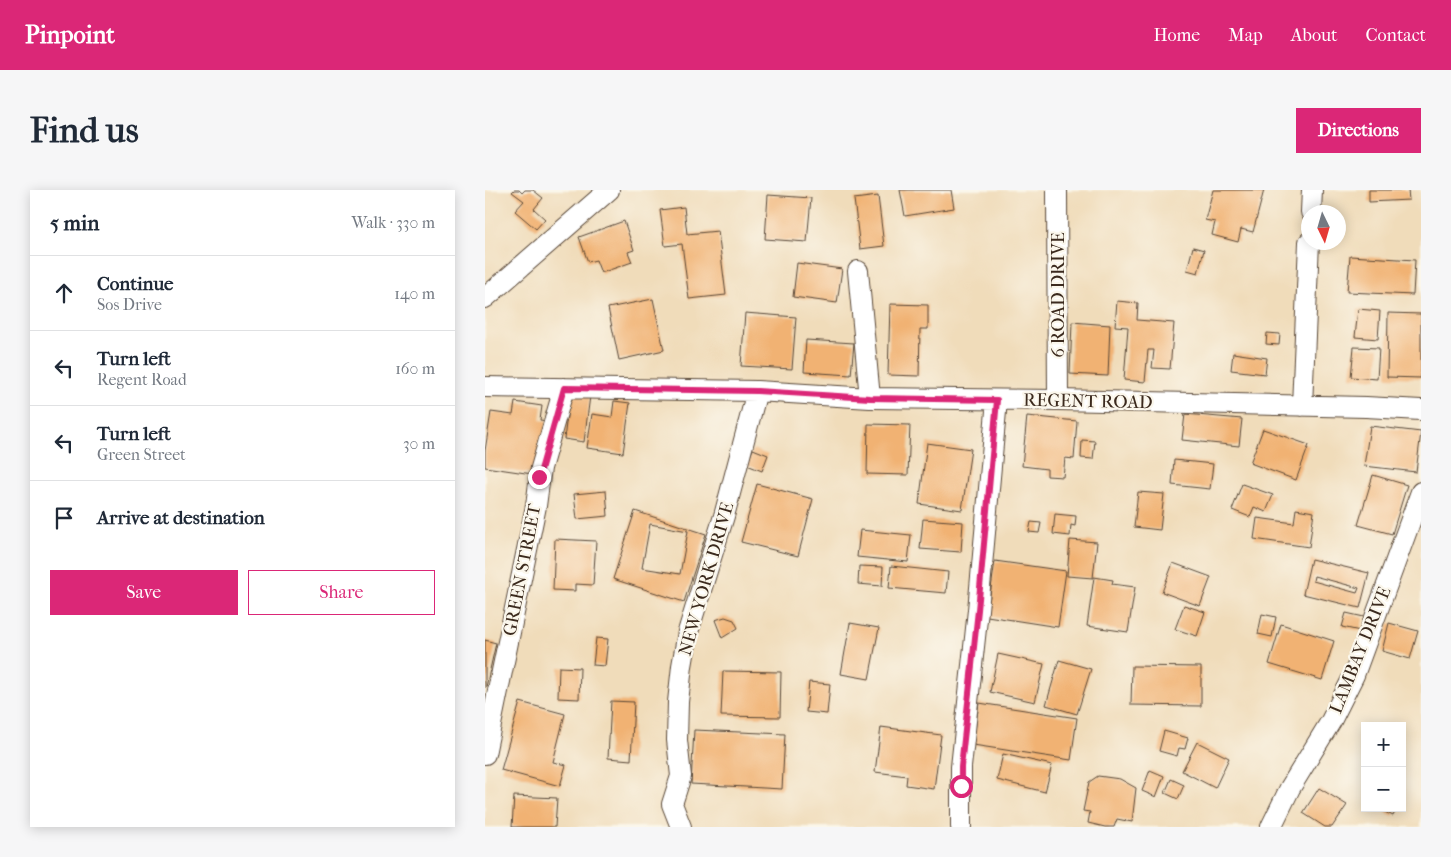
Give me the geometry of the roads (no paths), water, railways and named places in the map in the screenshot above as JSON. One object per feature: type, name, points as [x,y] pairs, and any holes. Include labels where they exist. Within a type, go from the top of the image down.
[{"type":"street","name":"6 ROAD DRIVE","points":[[1057,190],[1058,400]]},
{"type":"street","points":[[1311,205],[1312,190]]},
{"type":"street","points":[[485,298],[597,193]]},
{"type":"street","points":[[1302,406],[1309,250]]},
{"type":"street","points":[[859,271],[870,398]]},
{"type":"street","name":"REGENT ROAD","points":[[485,387],[757,391],[870,398],[1058,400],[1421,410]]},
{"type":"street","name":"GREEN STREET","points":[[485,754],[536,506],[541,468],[564,388]]},
{"type":"street","name":"NEW YORK DRIVE","points":[[681,827],[672,804],[681,776],[677,740],[683,658],[688,632],[724,516],[757,391]]},
{"type":"street","points":[[961,827],[961,767],[978,610],[997,400]]},
{"type":"street","name":"LAMBAY DRIVE","points":[[1271,827],[1290,788],[1331,721],[1354,675],[1421,492]]}]
